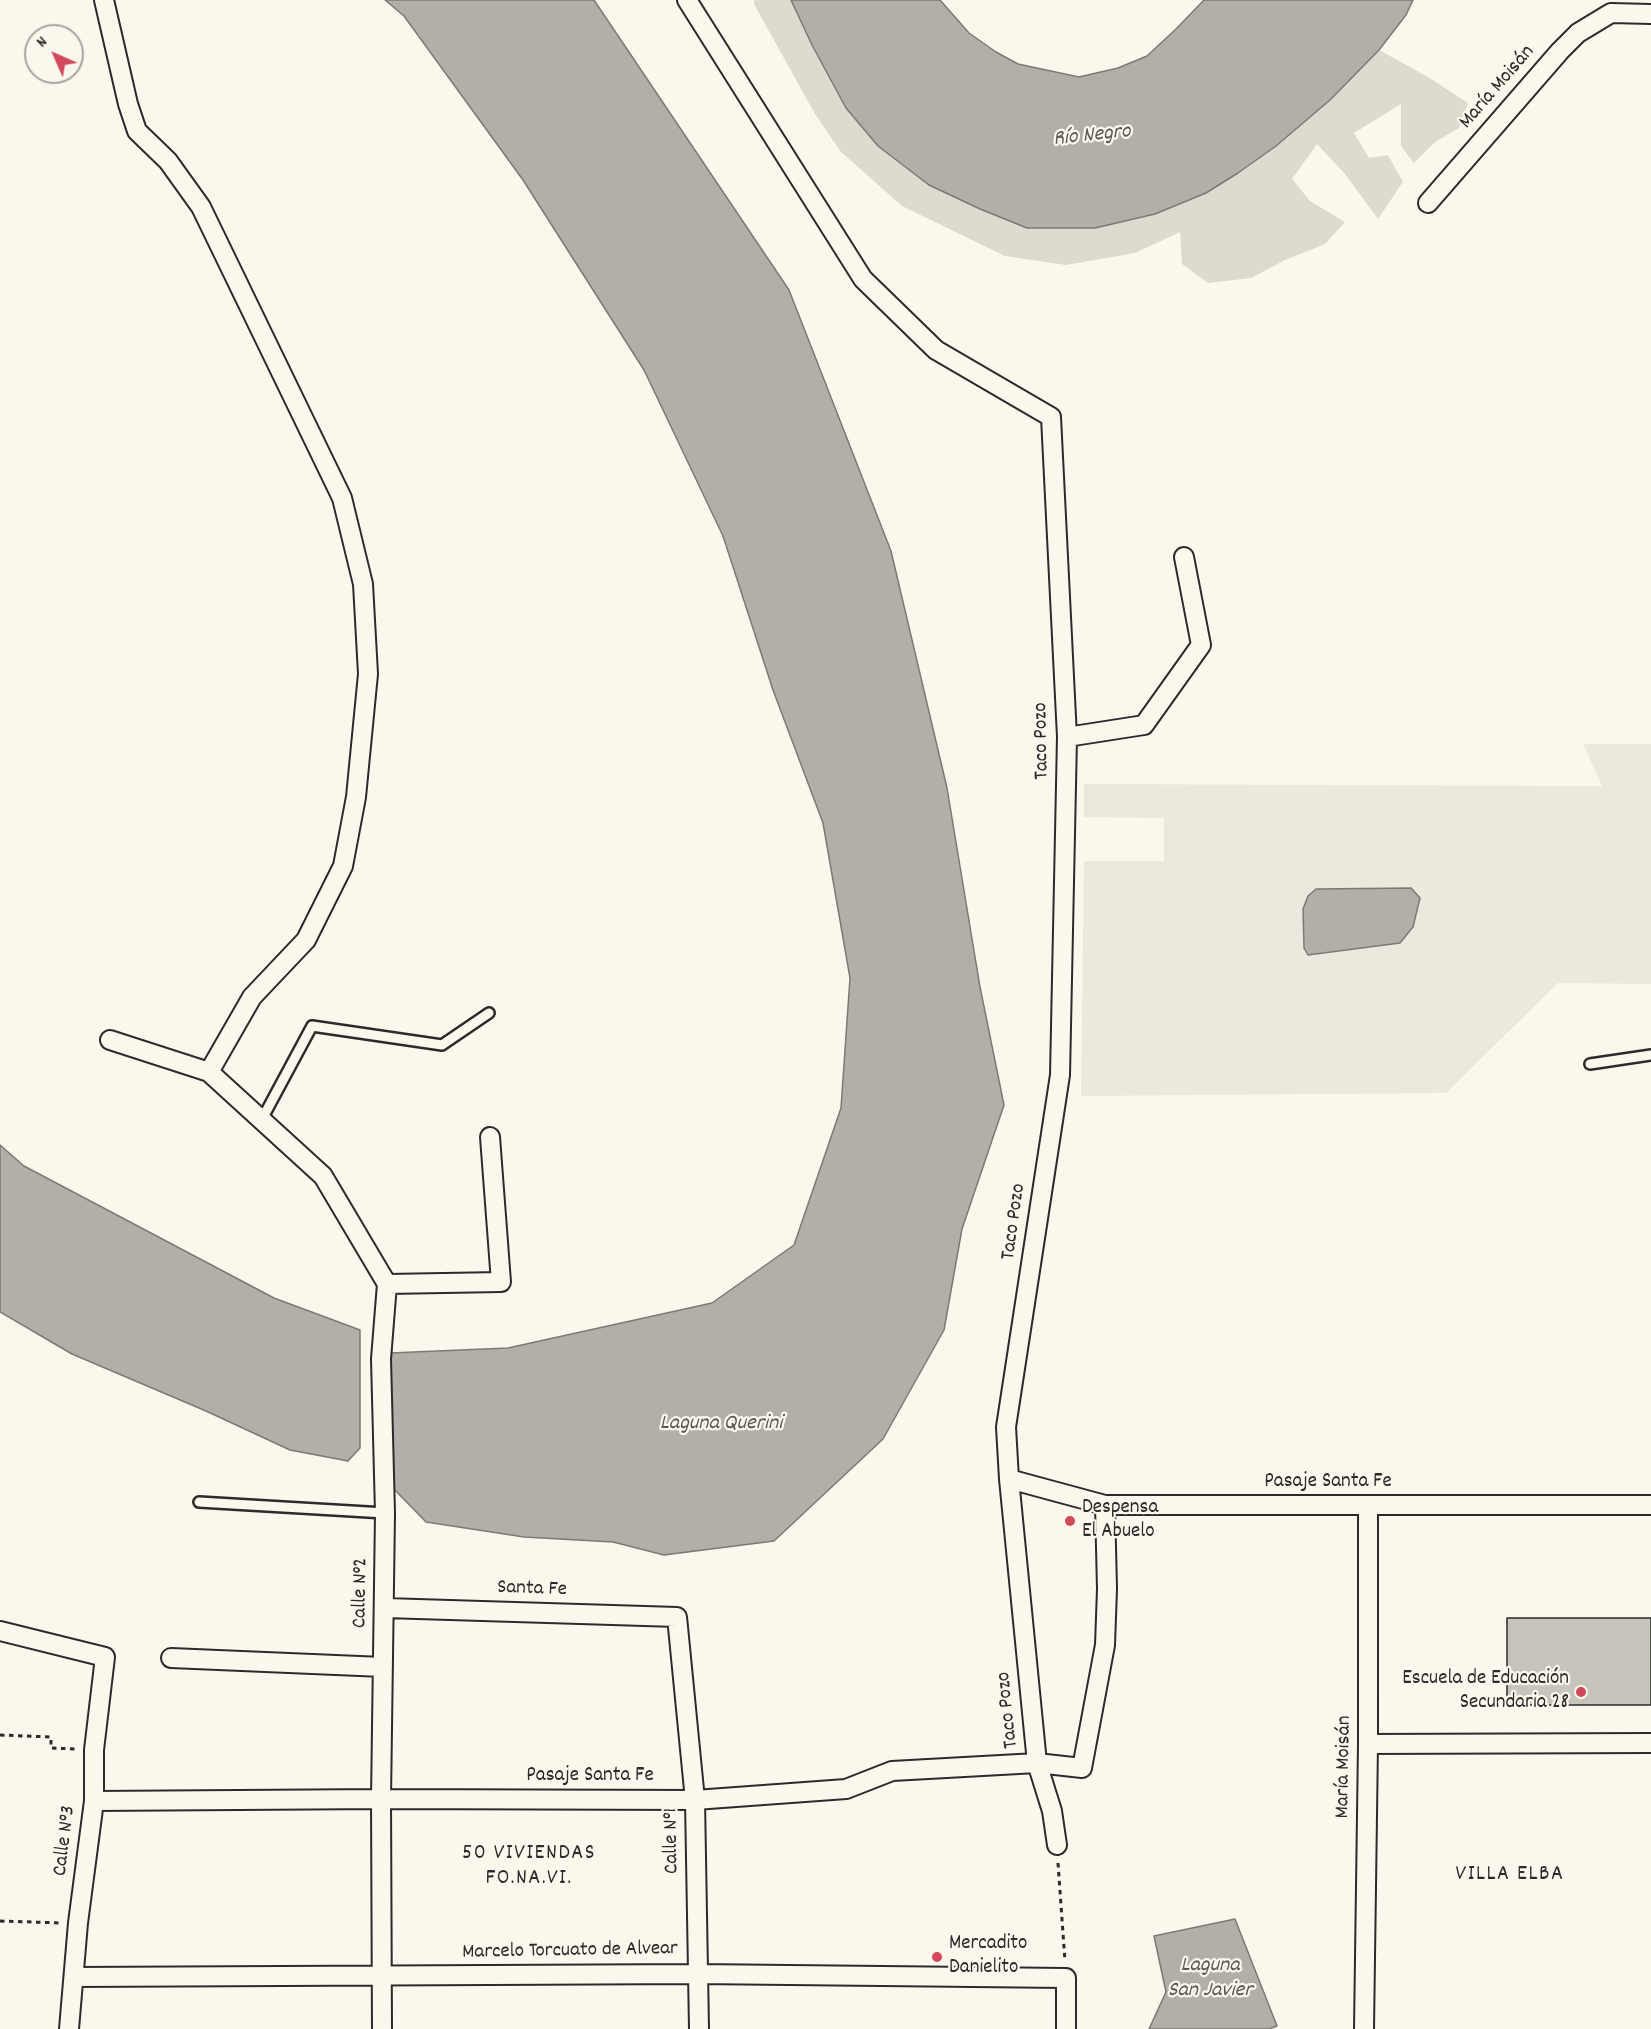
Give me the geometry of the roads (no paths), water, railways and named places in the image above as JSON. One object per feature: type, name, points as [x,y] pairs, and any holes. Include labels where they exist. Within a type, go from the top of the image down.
[{"type":"street","points":[[104,0],[128,104],[137,131],[168,161],[201,207],[342,498],[363,584],[368,674],[356,797],[343,866],[306,940],[252,997],[209,1072]]},
{"type":"street","name":"Taco Pozo","points":[[687,0],[863,279],[936,350],[1051,417],[1067,737],[1060,1075],[1006,1427],[1037,1763],[1052,1811],[1057,1845]]},
{"type":"street","points":[[1611,7],[1651,14]]},
{"type":"street","name":"María Moisán","points":[[1428,203],[1560,51],[1578,33],[1611,7]]},
{"type":"street","points":[[1067,737],[1144,724],[1201,645],[1184,557]]},
{"type":"street","points":[[110,1040],[209,1072],[323,1176],[387,1284],[501,1282],[490,1137]]},
{"type":"street","name":"Calle N°2","points":[[382,2029],[381,1799],[385,1513],[381,1359],[387,1284]]},
{"type":"street","name":"Pasaje Santa Fe","points":[[1009,1479],[1105,1505],[1651,1505]]},
{"type":"street","name":"Pasaje Santa Fe","points":[[94,1801],[695,1800],[846,1789],[892,1771],[1037,1763],[1082,1768],[1105,1645],[1107,1589],[1105,1505]]},
{"type":"street","name":"María Moisán","points":[[1364,2029],[1368,1744],[1368,1506]]},
{"type":"street","name":"Santa Fe","points":[[385,1608],[677,1617]]},
{"type":"street","name":"Calle N°1","points":[[677,1617],[695,1800],[699,2029]]},
{"type":"street","name":"Calle N°3","points":[[0,1631],[105,1658],[94,1750],[94,1801],[78,1923],[69,2029]]},
{"type":"street","points":[[171,1658],[383,1667]]},
{"type":"street","points":[[1368,1744],[1651,1743]]},
{"type":"street","name":"Marcelo Torcuato de Alvear","points":[[74,1977],[697,1974],[1066,1978],[1066,2029]]},
{"type":"lane","points":[[261,1121],[312,1026],[442,1045],[489,1013]]},
{"type":"lane","points":[[1590,1064],[1651,1055]]},
{"type":"lane","points":[[199,1502],[385,1513]]},
{"type":"water","name":"Laguna Querini","points":[[385,0],[594,0],[789,290],[891,551],[947,788],[980,987],[1004,1105],[962,1229],[944,1330],[883,1439],[774,1541],[664,1555],[613,1542],[524,1537],[426,1522],[393,1488],[390,1353],[508,1348],[712,1303],[794,1245],[841,1108],[850,978],[823,823],[773,690],[723,536],[644,370],[523,180],[404,16]]},
{"type":"water","name":"Río Negro","points":[[791,0],[940,0],[969,33],[996,52],[1018,64],[1079,77],[1118,68],[1147,56],[1204,0],[1413,0],[1406,15],[1379,50],[1330,100],[1276,146],[1206,193],[1155,214],[1095,228],[1027,228],[929,185],[878,146],[846,108]]},
{"type":"water","points":[[1411,888],[1420,898],[1413,927],[1400,943],[1308,955],[1304,948],[1303,909],[1308,896],[1316,889]]},
{"type":"water","points":[[0,1145],[24,1166],[274,1298],[360,1330],[360,1448],[348,1461],[290,1450],[206,1411],[72,1354],[0,1312]]},
{"type":"water","name":"Laguna San Javier","points":[[1235,1919],[1277,2026],[1269,2029],[1149,2029],[1166,1992],[1154,1936]]},
{"type":"place","name":"Despensa El Abuelo","points":[[1070,1521]]},
{"type":"place","name":"Escuela de Educación Secundaria 28","points":[[1581,1692]]},
{"type":"place","name":"Mercadito Danielito","points":[[937,1957]]},
{"type":"district","name":"50 VIVIENDAS FO.NA.VI.","points":[[529,1868]]},
{"type":"district","name":"VILLA ELBA","points":[[1510,1876]]}]
